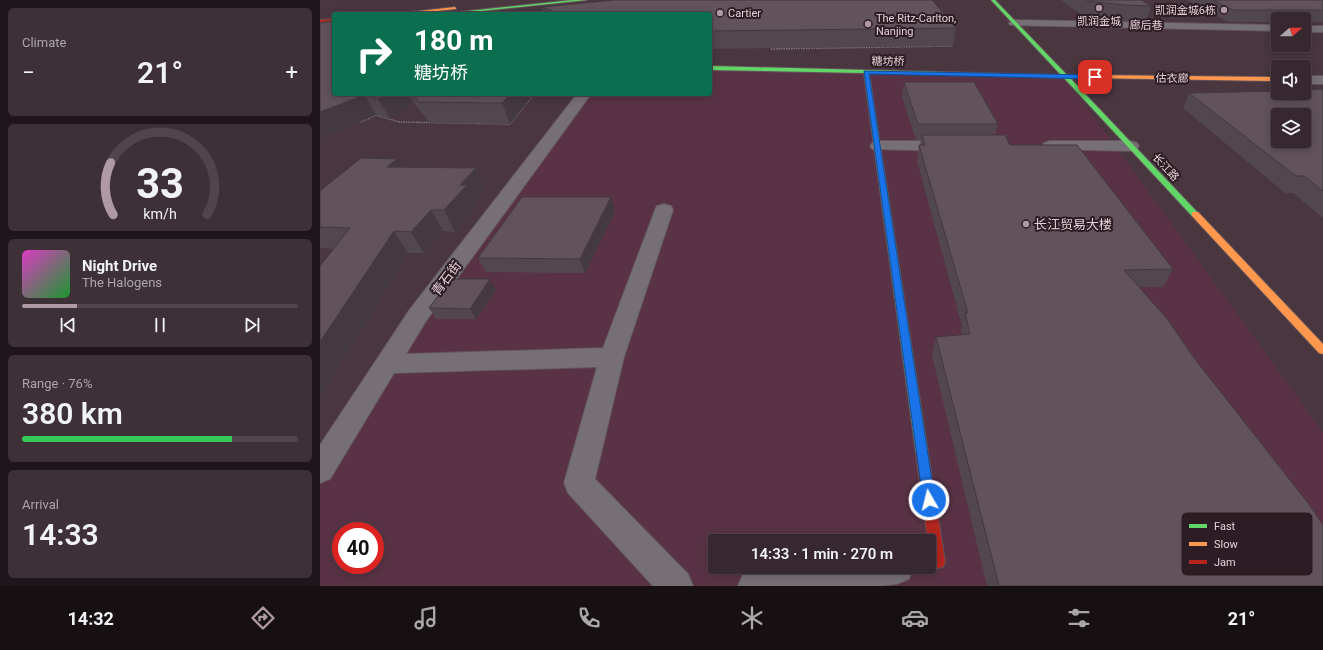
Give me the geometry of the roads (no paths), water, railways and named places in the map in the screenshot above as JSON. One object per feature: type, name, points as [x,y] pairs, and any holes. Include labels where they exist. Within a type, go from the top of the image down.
[{"type":"street","points":[[415,12],[538,0]]},
{"type":"street","points":[[462,12],[585,0]]},
{"type":"street","name":"长江路","points":[[993,0],[1323,350]]},
{"type":"street","points":[[320,21],[332,20]]},
{"type":"street","name":"廊后巷","points":[[1014,23],[1271,28]]},
{"type":"street","points":[[320,26],[332,24]]},
{"type":"street","points":[[1311,29],[1323,29]]},
{"type":"street","name":"糖坊桥","points":[[712,68],[1065,77]]},
{"type":"street","points":[[866,72],[934,534]]},
{"type":"street","name":"估衣廊","points":[[1065,77],[1271,79]]},
{"type":"street","points":[[1311,80],[1323,80]]},
{"type":"street","name":"青石街","points":[[320,470],[418,315],[582,96]]},
{"type":"street","points":[[878,146],[965,146]]},
{"type":"street","points":[[1036,146],[1131,146]]},
{"type":"street","points":[[664,210],[612,357],[579,483],[676,586]]},
{"type":"street","points":[[387,364],[612,357]]},
{"type":"street","points":[[936,548],[938,562],[936,562]]},
{"type":"street","points":[[756,586],[845,574]]},
{"type":"place","name":"凯润金城","points":[[1099,8]]},
{"type":"place","name":"凯润金城6栋","points":[[1224,10]]},
{"type":"place","name":"Cartier","points":[[720,13]]},
{"type":"place","name":"The Ritz-Carlton, Nanjing","points":[[868,24]]},
{"type":"place","name":"长江贸易大楼","points":[[1026,224]]}]
